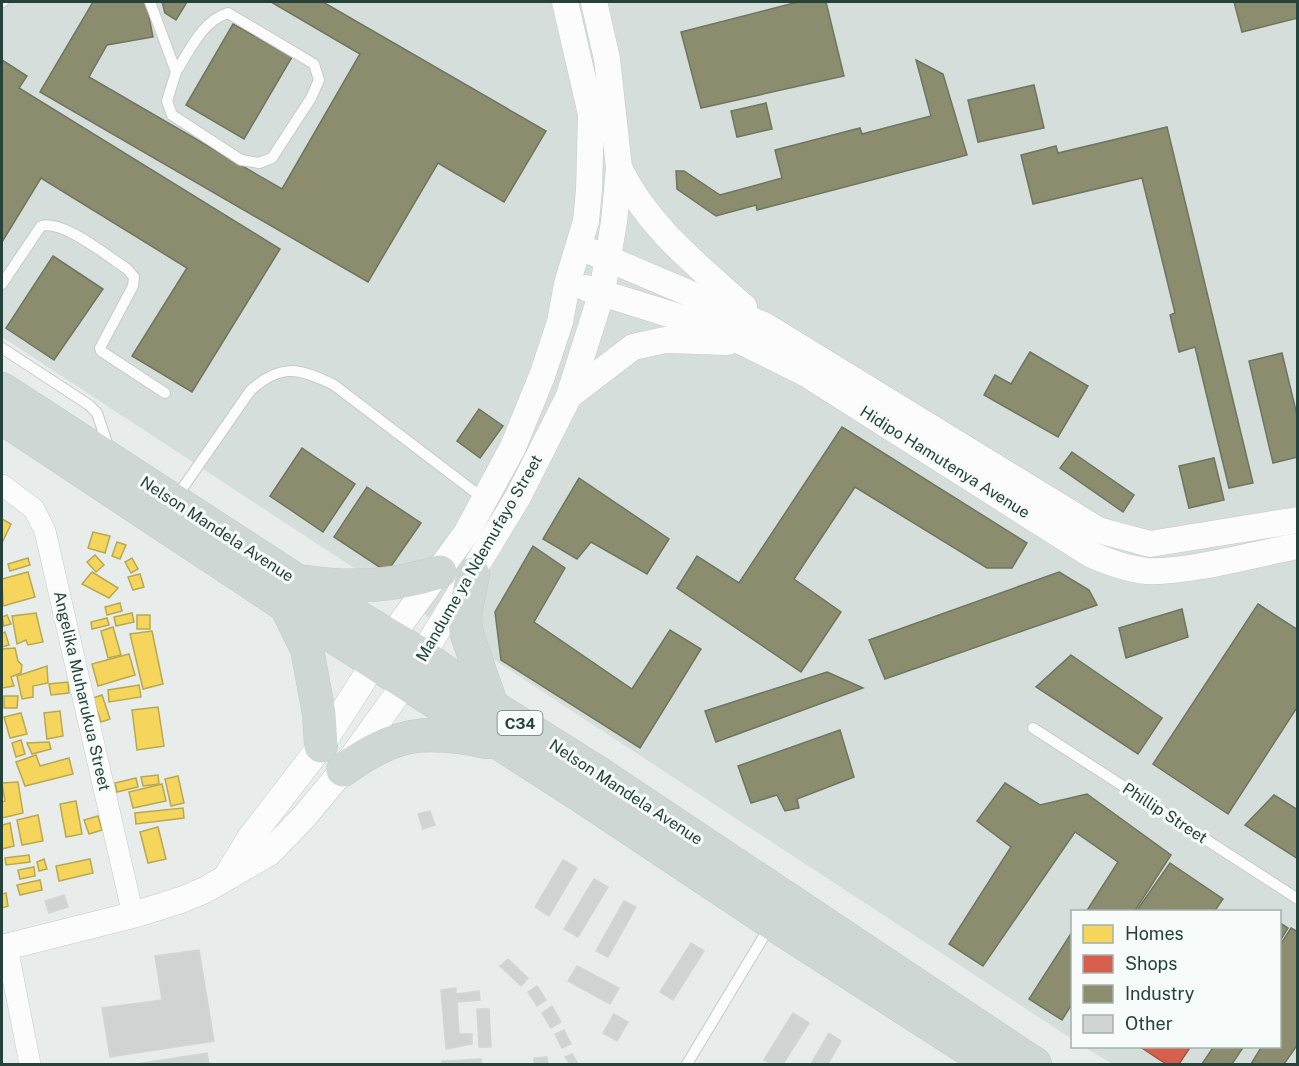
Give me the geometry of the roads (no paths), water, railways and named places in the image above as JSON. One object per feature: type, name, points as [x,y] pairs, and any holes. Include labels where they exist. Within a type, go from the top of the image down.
[{"type":"main road","name":"Nelson Mandela Avenue","points":[[2,389],[173,501],[291,593]]},
{"type":"main road","name":"Nelson Mandela Avenue","points":[[2,418],[414,669],[492,706],[600,774],[1035,1065]]},
{"type":"main road","points":[[321,746],[319,714],[307,649],[291,593],[414,580],[440,572]]},
{"type":"main road","points":[[473,574],[465,614],[466,632],[492,706]]},
{"type":"main road","name":"Nelson Mandela Avenue","points":[[414,669],[501,745],[972,1056]]},
{"type":"main road","points":[[343,770],[371,749],[423,733],[450,735],[501,745]]},
{"type":"street","name":"Mandume ya Ndemufayo Street","points":[[228,874],[250,838],[321,746],[382,650],[467,532],[513,447],[542,376],[560,322],[567,284],[586,221],[590,190],[591,114],[565,2]]},
{"type":"street","name":"Mandume ya Ndemufayo Street","points":[[4,947],[133,915],[205,890],[228,874],[269,853],[303,818],[343,770],[414,669],[518,497],[569,396],[602,292],[616,205],[619,168],[606,59],[594,2]]},
{"type":"street","points":[[619,168],[631,193],[657,225],[764,325]]},
{"type":"street","name":"Hidipo Hamutenya Avenue","points":[[578,247],[608,257],[764,325],[1098,530],[1150,544],[1298,520]]},
{"type":"street","name":"Hidipo Hamutenya Avenue","points":[[567,284],[602,292],[714,328],[805,373],[1090,554],[1117,565],[1146,571],[1170,570],[1298,546]]},
{"type":"street","points":[[569,396],[633,346],[665,340],[745,343]]},
{"type":"street","name":"Angelika Muharukua Street","points":[[2,485],[34,509],[45,531],[133,915]]},
{"type":"street","points":[[4,947],[30,1065]]},
{"type":"lane","points":[[150,2],[176,72],[167,101],[172,115],[241,160],[259,163],[272,158],[311,98],[319,80],[314,64],[228,13],[214,18],[204,28],[176,72]]},
{"type":"lane","points":[[2,284],[41,226],[48,224],[64,229],[127,269],[134,277],[133,286],[100,348],[101,351],[165,393]]},
{"type":"lane","points":[[2,348],[90,405],[97,413],[114,463]]},
{"type":"lane","points":[[173,501],[250,391],[264,379],[286,370],[308,372],[334,385],[484,499]]},
{"type":"lane","name":"Phillip Street","points":[[1033,728],[1298,899]]},
{"type":"lane","points":[[687,1065],[772,923]]}]
